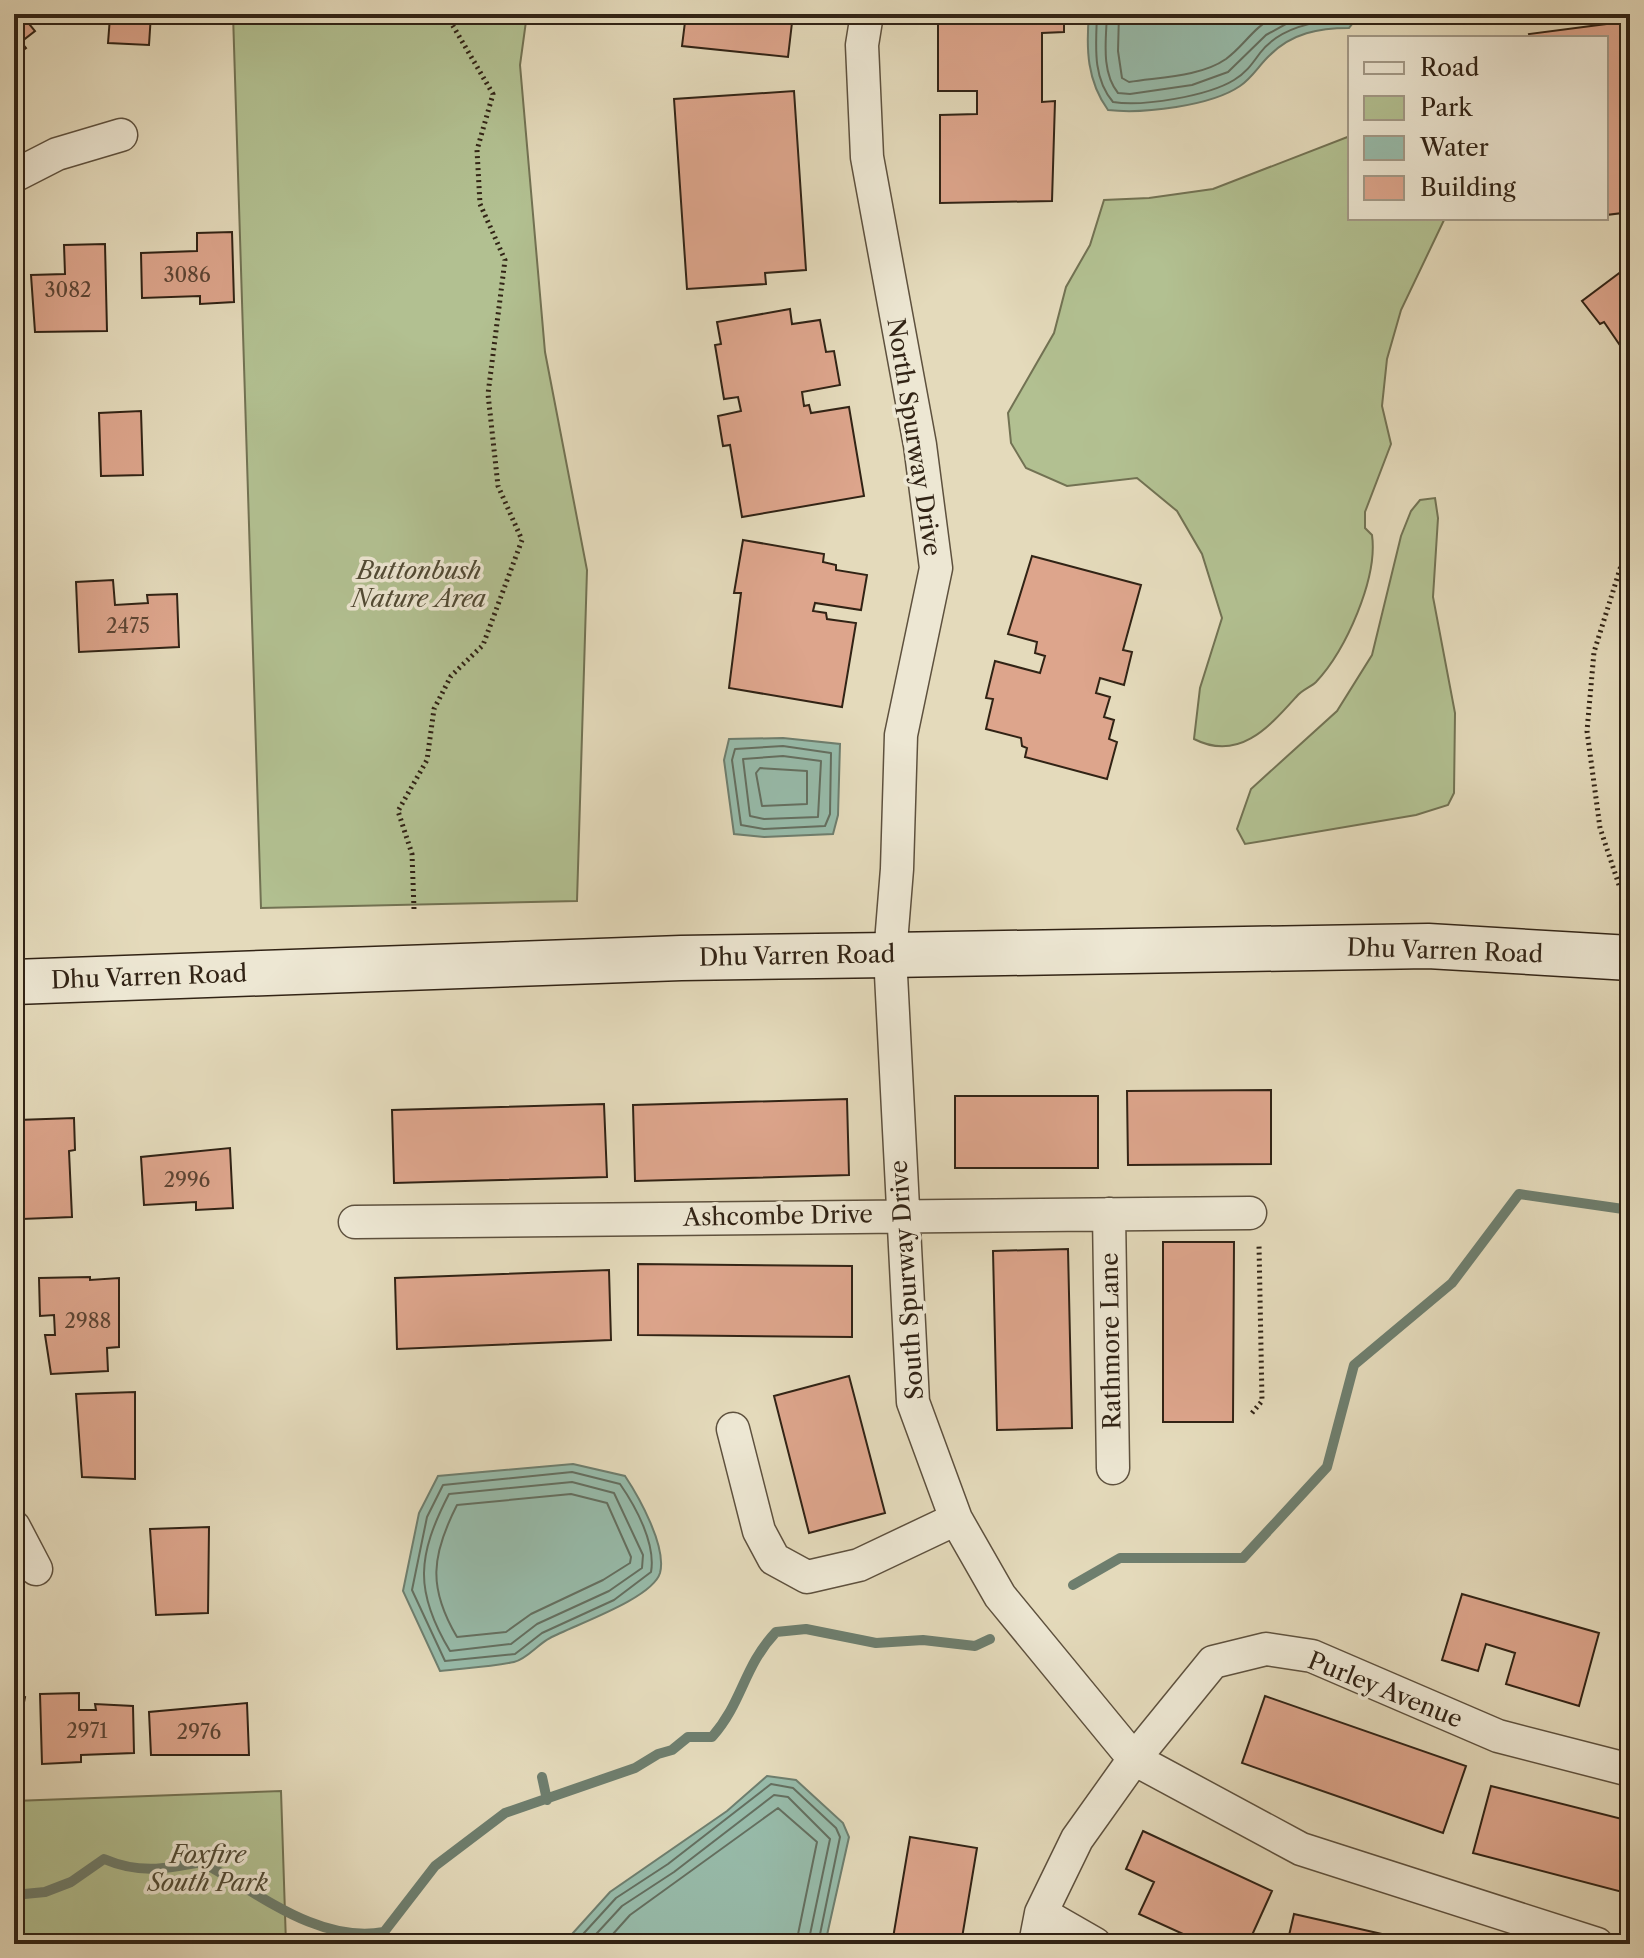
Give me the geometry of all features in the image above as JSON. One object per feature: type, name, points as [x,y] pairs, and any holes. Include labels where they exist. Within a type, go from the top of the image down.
[{"type":"main road","name":"Dhu Varren Road","points":[[14,982],[681,958],[1428,946],[1630,958]]},
{"type":"main road","name":"Dhu Varren Road","points":[[1580,956],[1630,964]]},
{"type":"street","name":"North Spurway Drive","points":[[867,14],[862,45],[867,157],[920,445],[936,568],[901,735],[897,869],[890,955]]},
{"type":"street","points":[[14,176],[57,154],[121,135]]},
{"type":"street","name":"South Spurway Drive","points":[[890,955],[913,1402],[956,1519],[1000,1596],[1134,1759],[1301,1849],[1597,1944]]},
{"type":"street","name":"Ashcombe Drive","points":[[355,1222],[1109,1214],[1252,1226]]},
{"type":"street","name":"Rathmore Lane","points":[[1109,1214],[1113,1468]]},
{"type":"street","points":[[733,1429],[759,1531],[774,1559],[798,1573],[819,1575],[859,1565],[956,1519]]},
{"type":"street","points":[[14,1527],[36,1569]]},
{"type":"street","name":"Purley Avenue","points":[[1038,1929],[1077,1839],[1134,1759],[1213,1662],[1266,1649],[1312,1656],[1498,1736],[1630,1770]]},
{"type":"street","points":[[1038,1929],[1095,1944]]},
{"type":"path","points":[[414,909],[412,854],[398,811],[427,760],[434,709],[451,676],[483,645],[522,540],[498,486],[488,394],[505,260],[480,204],[477,150],[493,94],[446,14]]},
{"type":"path","points":[[1619,885],[1600,828],[1587,731],[1594,652],[1630,537]]},
{"type":"path","points":[[1252,1226],[1260,1245],[1262,1401],[1252,1413]]},
{"type":"green space","name":"Buttonbush Nature Area","points":[[233,14],[527,14],[520,65],[545,352],[587,570],[577,901],[261,908]]},
{"type":"green space","points":[[1348,137],[1348,220],[1444,220],[1401,310],[1387,359],[1382,406],[1391,444],[1365,512],[1365,528],[1372,535],[1373,552],[1358,613],[1338,652],[1316,682],[1252,738],[1225,746],[1194,739],[1200,688],[1222,618],[1202,554],[1177,511],[1137,478],[1067,486],[1026,468],[1011,443],[1008,413],[1054,333],[1066,287],[1090,245],[1104,200],[1149,198],[1213,189]]},
{"type":"green space","points":[[1435,498],[1438,518],[1433,597],[1455,713],[1454,793],[1448,805],[1416,815],[1245,844],[1237,829],[1251,789],[1337,711],[1372,655],[1401,536],[1411,511],[1420,500]]},
{"type":"green space","name":"Foxfire South Park","points":[[281,1791],[286,1944],[14,1944],[14,1801]]},
{"type":"water","points":[[1089,14],[1356,14],[1356,19],[1349,28],[1317,31],[1287,42],[1240,86],[1212,99],[1176,107],[1123,111],[1108,110],[1096,88],[1088,52]]},
{"type":"water","points":[[783,738],[840,744],[838,815],[833,834],[764,837],[734,834],[724,760],[729,739]]},
{"type":"water","points":[[573,1464],[625,1476],[656,1536],[661,1562],[660,1573],[654,1583],[628,1602],[550,1638],[519,1660],[440,1671],[403,1591],[419,1513],[438,1476]]},
{"type":"water","points":[[767,1776],[796,1780],[843,1823],[849,1837],[825,1944],[563,1944],[610,1892],[727,1811]]},
{"type":"building","points":[[14,14],[21,14],[35,31],[21,42],[26,48],[14,57]]},
{"type":"building","points":[[73,14],[151,14],[149,45],[108,43],[110,17]]},
{"type":"building","points":[[686,14],[793,14],[788,57],[682,46]]},
{"type":"building","points":[[938,14],[1064,14],[1064,32],[1042,33],[1042,102],[1055,101],[1052,201],[940,203],[940,115],[977,114],[977,91],[938,91]]},
{"type":"building","points":[[1630,21],[1630,212],[1608,215],[1608,36],[1529,34]]},
{"type":"building","points":[[794,91],[806,270],[765,273],[766,284],[687,289],[674,99]]},
{"type":"building","points":[[232,232],[234,302],[200,304],[200,296],[142,298],[141,253],[197,251],[197,233]]},
{"type":"building","points":[[105,244],[107,331],[35,332],[31,275],[65,274],[64,245]]},
{"type":"building","points":[[1630,265],[1630,360],[1604,322],[1600,324],[1582,301]]},
{"type":"building","points":[[790,309],[792,324],[820,320],[826,352],[834,351],[840,385],[802,392],[804,406],[809,405],[811,413],[849,407],[864,496],[742,517],[730,445],[723,446],[718,416],[741,411],[738,397],[724,399],[715,345],[721,344],[717,322]]},
{"type":"building","points":[[141,411],[143,475],[101,476],[99,413]]},
{"type":"building","points":[[743,540],[824,554],[823,562],[836,565],[836,570],[867,575],[861,610],[815,603],[813,611],[826,613],[827,619],[856,623],[842,707],[729,688],[741,593],[734,593]]},
{"type":"building","points":[[1032,556],[1141,585],[1123,650],[1132,652],[1124,685],[1100,678],[1096,693],[1110,697],[1104,717],[1114,720],[1109,739],[1117,742],[1107,779],[1025,757],[1027,748],[1022,746],[1021,738],[986,729],[993,699],[986,698],[995,661],[1040,673],[1045,656],[1035,653],[1037,642],[1008,634]]},
{"type":"building","points":[[113,580],[115,605],[148,603],[147,595],[177,594],[179,647],[79,652],[76,582]]},
{"type":"building","points":[[1271,1090],[1271,1164],[1128,1165],[1127,1091]]},
{"type":"building","points":[[955,1096],[1098,1096],[1098,1168],[955,1168]]},
{"type":"building","points":[[847,1099],[849,1175],[635,1181],[633,1105]]},
{"type":"building","points":[[604,1104],[607,1177],[394,1183],[392,1110]]},
{"type":"building","points":[[74,1118],[75,1150],[69,1151],[72,1217],[22,1219],[18,1120]]},
{"type":"building","points":[[230,1148],[233,1208],[196,1210],[196,1202],[144,1205],[141,1157]]},
{"type":"building","points":[[1163,1242],[1234,1242],[1233,1422],[1163,1422]]},
{"type":"building","points":[[1068,1249],[1072,1428],[997,1430],[993,1251]]},
{"type":"building","points":[[638,1264],[852,1266],[852,1337],[638,1335]]},
{"type":"building","points":[[609,1270],[611,1340],[397,1349],[395,1278]]},
{"type":"building","points":[[90,1277],[90,1280],[119,1278],[119,1347],[107,1348],[108,1371],[51,1374],[45,1335],[55,1335],[54,1315],[40,1316],[39,1278]]},
{"type":"building","points":[[849,1376],[885,1513],[809,1533],[774,1396]]},
{"type":"building","points":[[135,1392],[135,1479],[82,1477],[76,1394]]},
{"type":"building","points":[[209,1527],[208,1613],[156,1615],[150,1529]]},
{"type":"building","points":[[1462,1594],[1599,1633],[1579,1706],[1506,1684],[1515,1653],[1486,1644],[1478,1671],[1442,1660]]},
{"type":"building","points":[[79,1693],[79,1710],[96,1710],[95,1704],[133,1706],[134,1753],[81,1755],[81,1762],[42,1764],[40,1694]]},
{"type":"building","points":[[14,1695],[25,1697],[14,1754]]},
{"type":"building","points":[[1265,1696],[1466,1766],[1443,1833],[1242,1763]]},
{"type":"building","points":[[247,1703],[249,1755],[151,1755],[149,1712]]},
{"type":"building","points":[[1491,1786],[1630,1821],[1630,1894],[1473,1853]]},
{"type":"building","points":[[1143,1831],[1272,1891],[1248,1944],[1205,1944],[1139,1914],[1154,1882],[1126,1869]]},
{"type":"building","points":[[910,1837],[977,1848],[961,1944],[892,1944]]},
{"type":"building","points":[[1294,1914],[1426,1944],[1287,1944]]},
{"type":"waterway","points":[[1073,1585],[1120,1558],[1243,1558],[1327,1467],[1354,1365],[1452,1283],[1519,1194],[1630,1210]]},
{"type":"waterway","points":[[14,1895],[45,1892],[71,1882],[104,1859],[129,1867],[152,1869],[202,1862],[289,1913],[312,1923],[359,1934],[384,1932],[435,1866],[505,1813],[635,1768],[658,1754],[672,1750],[688,1737],[712,1737],[730,1711],[756,1658],[776,1632],[806,1629],[876,1643],[923,1640],[975,1646],[990,1639]]},
{"type":"waterway","points":[[542,1777],[547,1800]]}]
